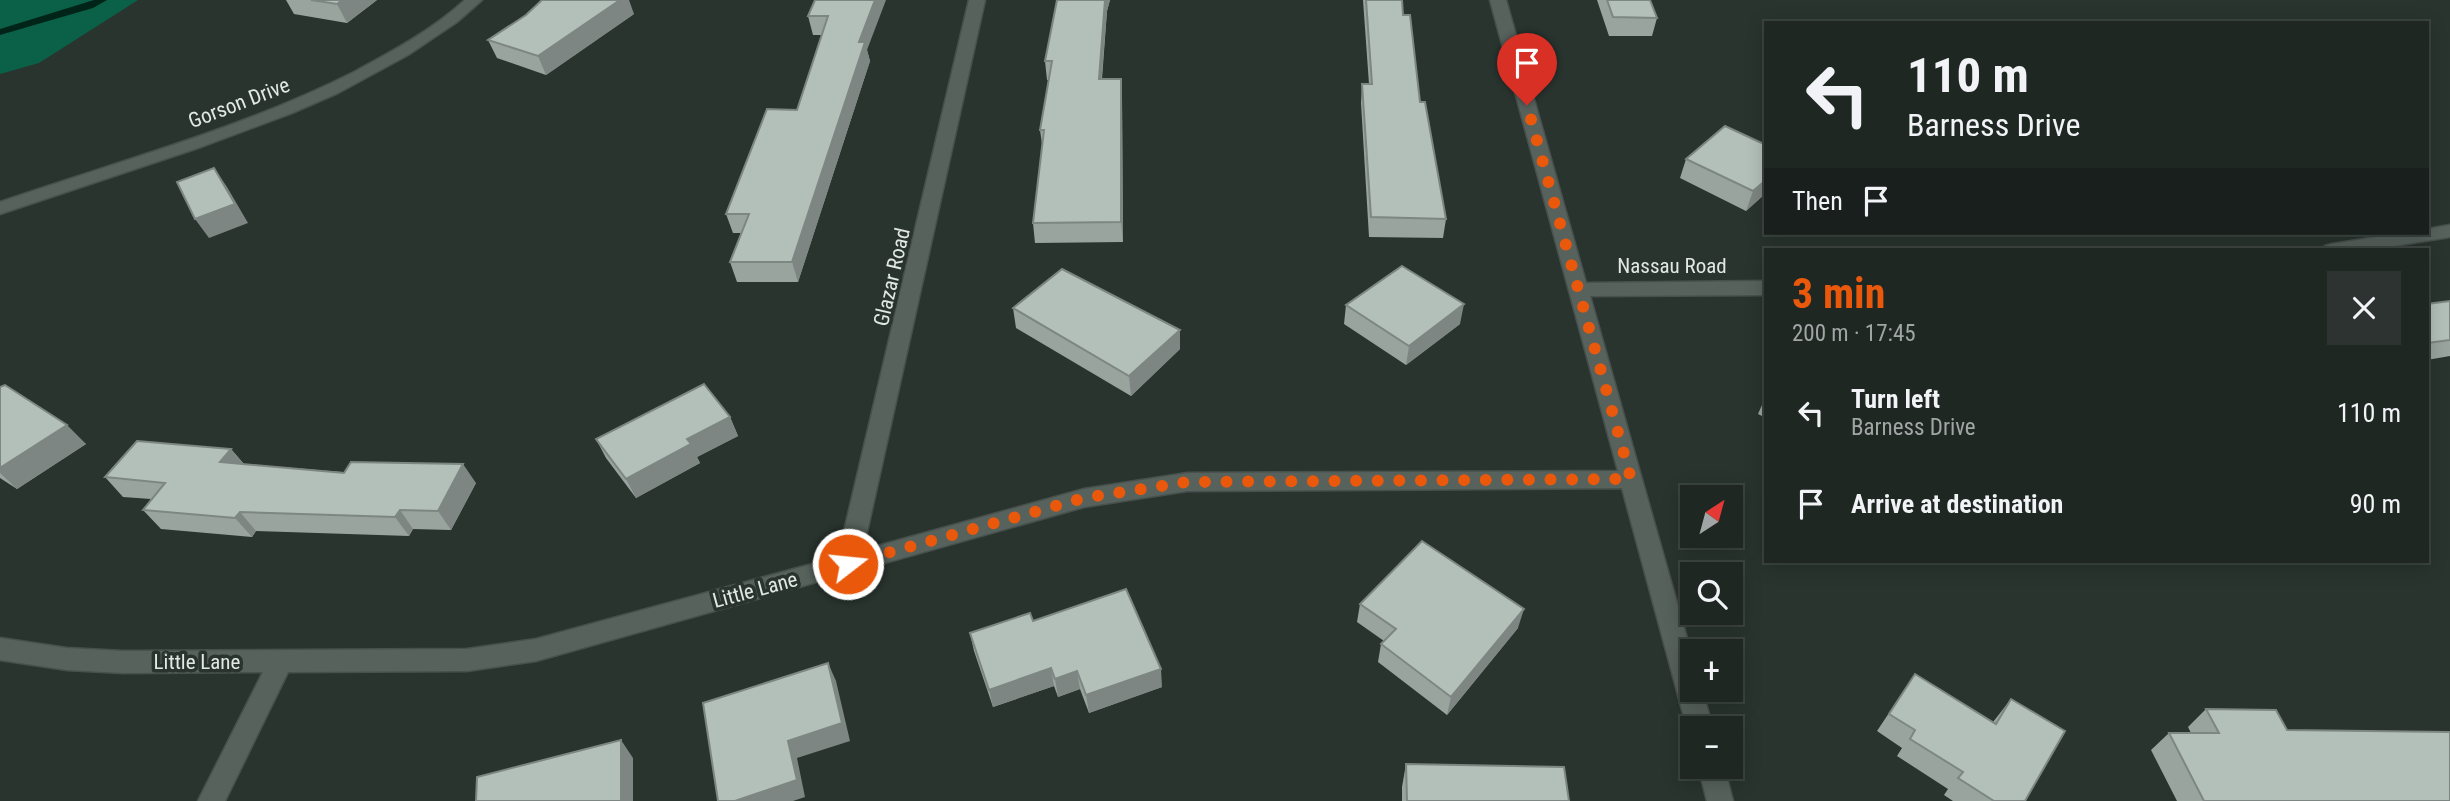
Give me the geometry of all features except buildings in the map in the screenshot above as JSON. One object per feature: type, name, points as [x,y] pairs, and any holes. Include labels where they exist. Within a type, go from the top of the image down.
[{"type":"street","name":"Gorson Drive","points":[[0,208],[219,136],[318,96],[412,46],[474,0]]},
{"type":"street","name":"Glazar Road","points":[[848,564],[923,244],[976,0]]},
{"type":"street","points":[[1498,0],[1697,716]]},
{"type":"street","points":[[2429,234],[2450,231]]},
{"type":"street","points":[[2344,248],[2425,235]]},
{"type":"street","name":"Nassau Road","points":[[1578,290],[1764,288]]},
{"type":"street","name":"Little Lane","points":[[0,649],[67,659],[123,662],[467,660],[536,650],[1084,498],[1187,482],[1631,479]]},
{"type":"street","points":[[211,801],[281,661]]},
{"type":"street","points":[[1714,779],[1720,801]]},
{"type":"green space","points":[[0,0],[138,0],[39,63],[0,74]]},
{"type":"waterway","points":[[0,32],[102,0]]},
{"type":"route","points":[[848,564],[1084,498],[1187,482],[1631,479],[1527,105]]}]
